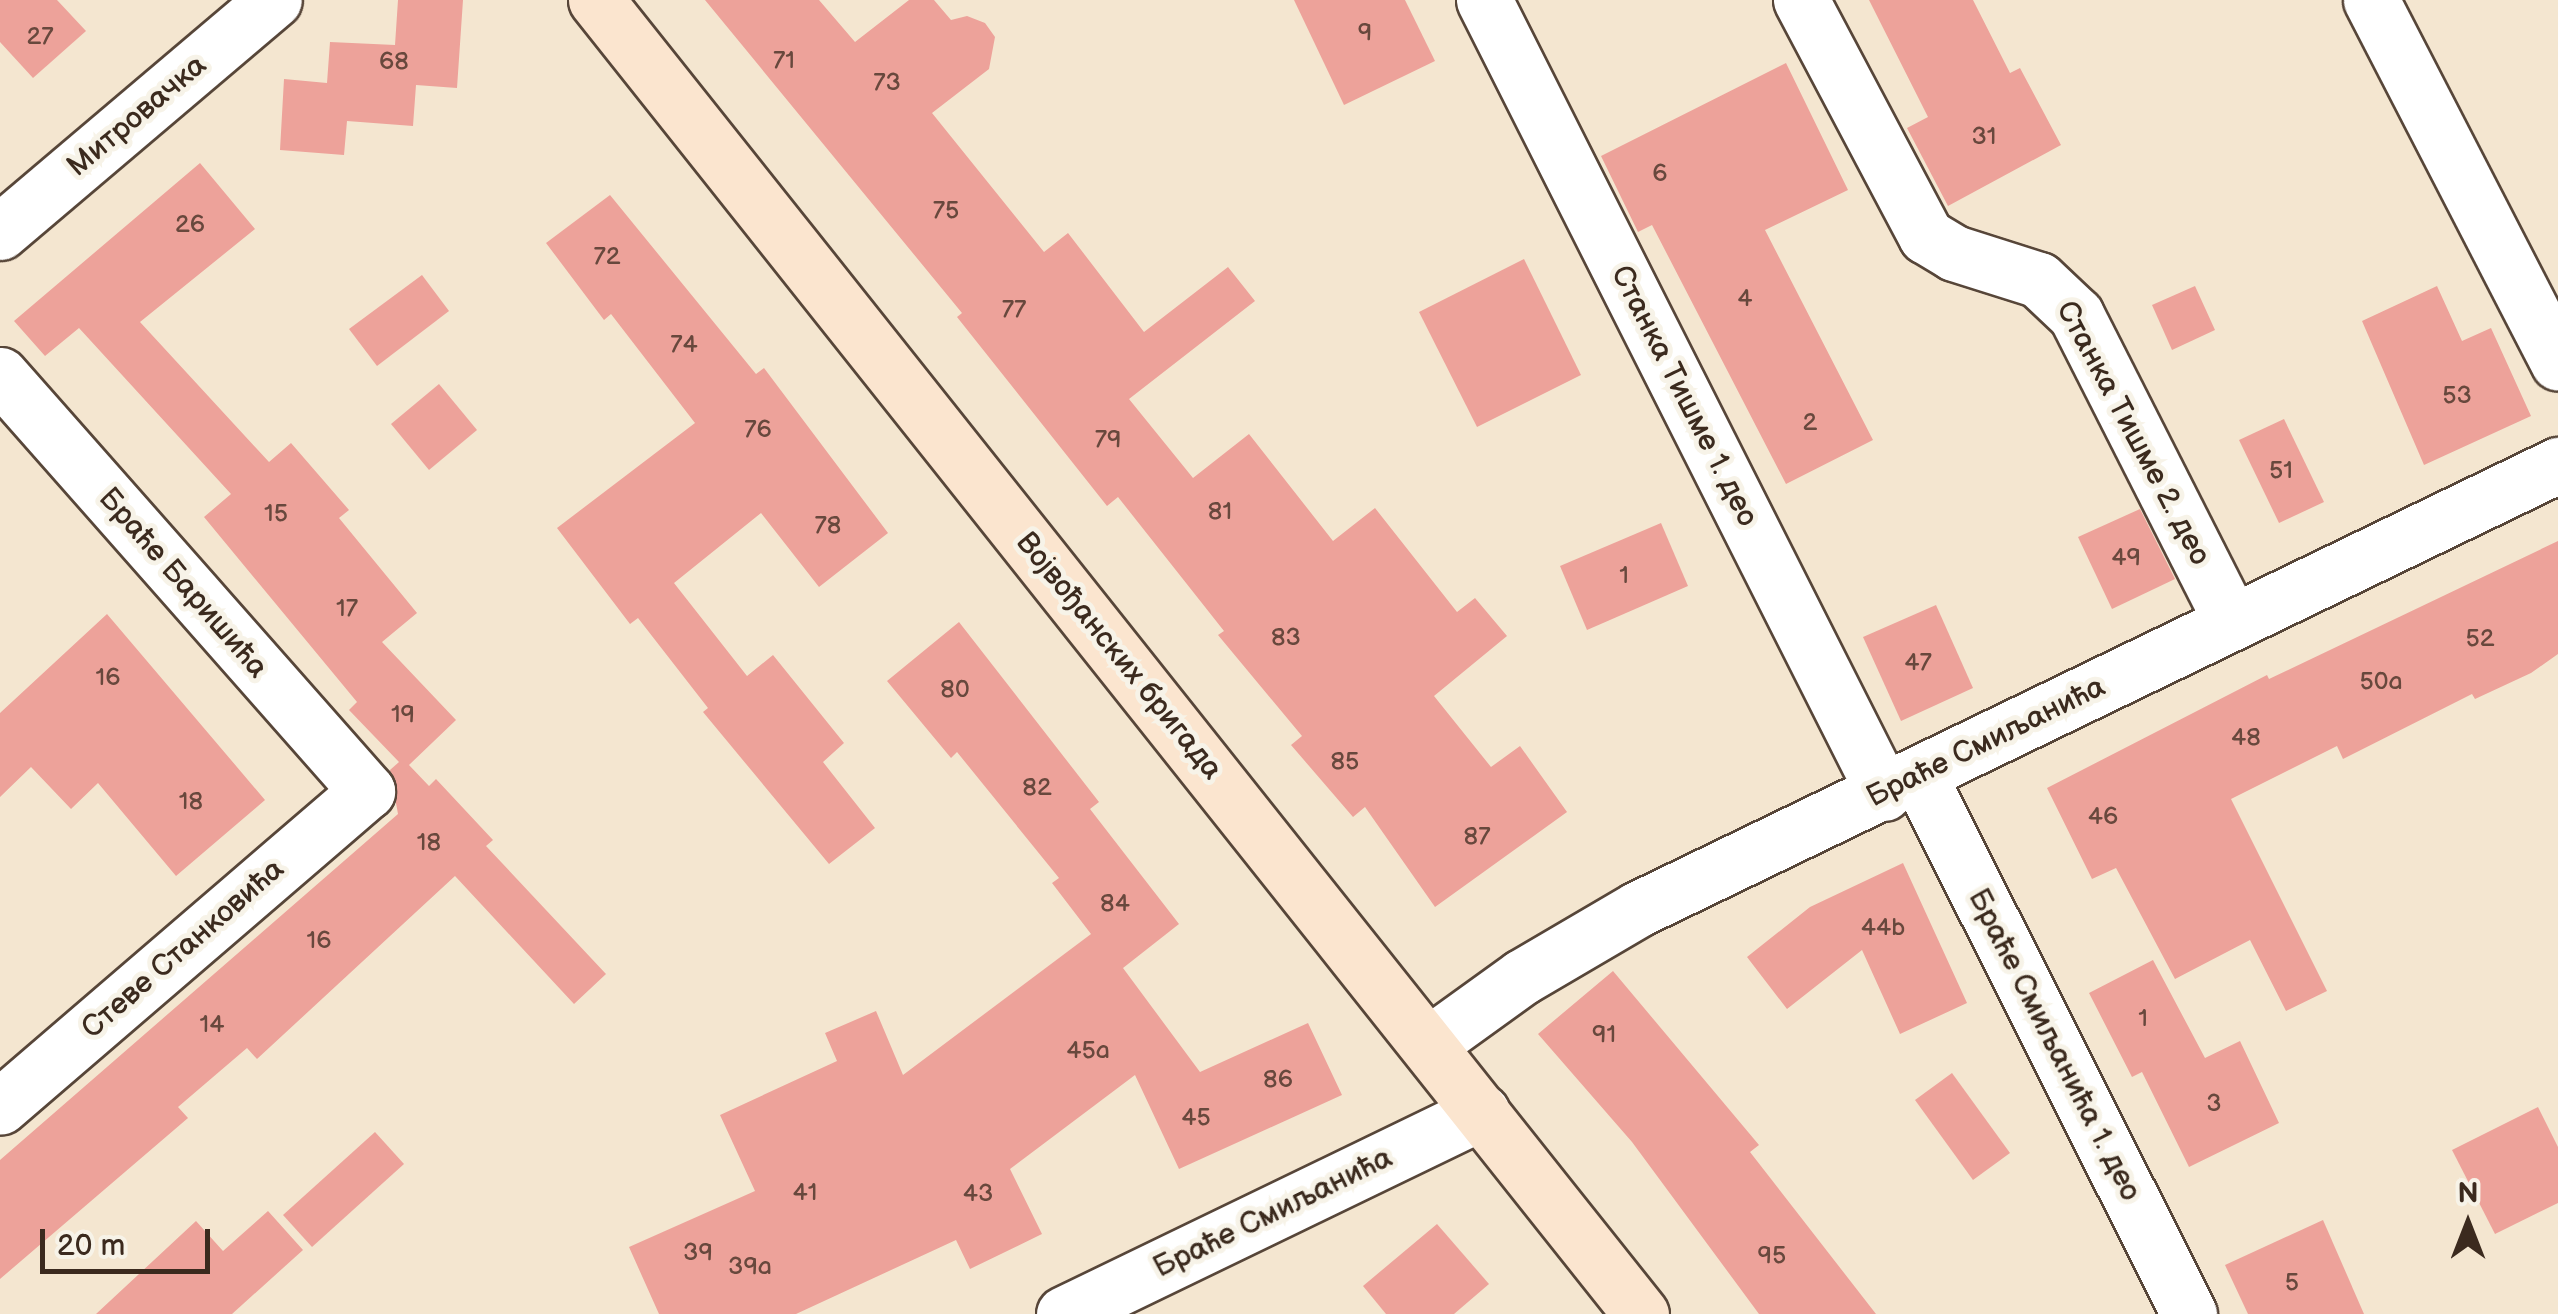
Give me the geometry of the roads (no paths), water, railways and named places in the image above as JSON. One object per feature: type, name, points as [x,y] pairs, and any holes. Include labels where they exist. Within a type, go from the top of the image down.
[{"type":"street","name":"Митровачка","points":[[0,232],[274,0]]},
{"type":"street","name":"Војвођанских бригада","points":[[596,0],[1641,1314]]},
{"type":"street","name":"Станка Тишме 1. део","points":[[1484,0],[1902,784]]},
{"type":"street","name":"Станка Тишме 2. део","points":[[1801,0],[1926,236],[1954,253],[2039,280],[2076,315],[2232,620]]},
{"type":"street","points":[[2371,0],[2558,362]]},
{"type":"street","name":"Браће Баришића","points":[[0,376],[366,791]]},
{"type":"street","name":"Браће Смиљанића","points":[[1428,1044],[1522,977],[1638,910],[2558,465]]},
{"type":"street","name":"Браће Смиљанића 1. део","points":[[1902,784],[2188,1314]]},
{"type":"street","name":"Стеве Станковића","points":[[0,1107],[366,791]]},
{"type":"street","name":"Браће Смиљанића","points":[[1064,1314],[1482,1112]]}]
